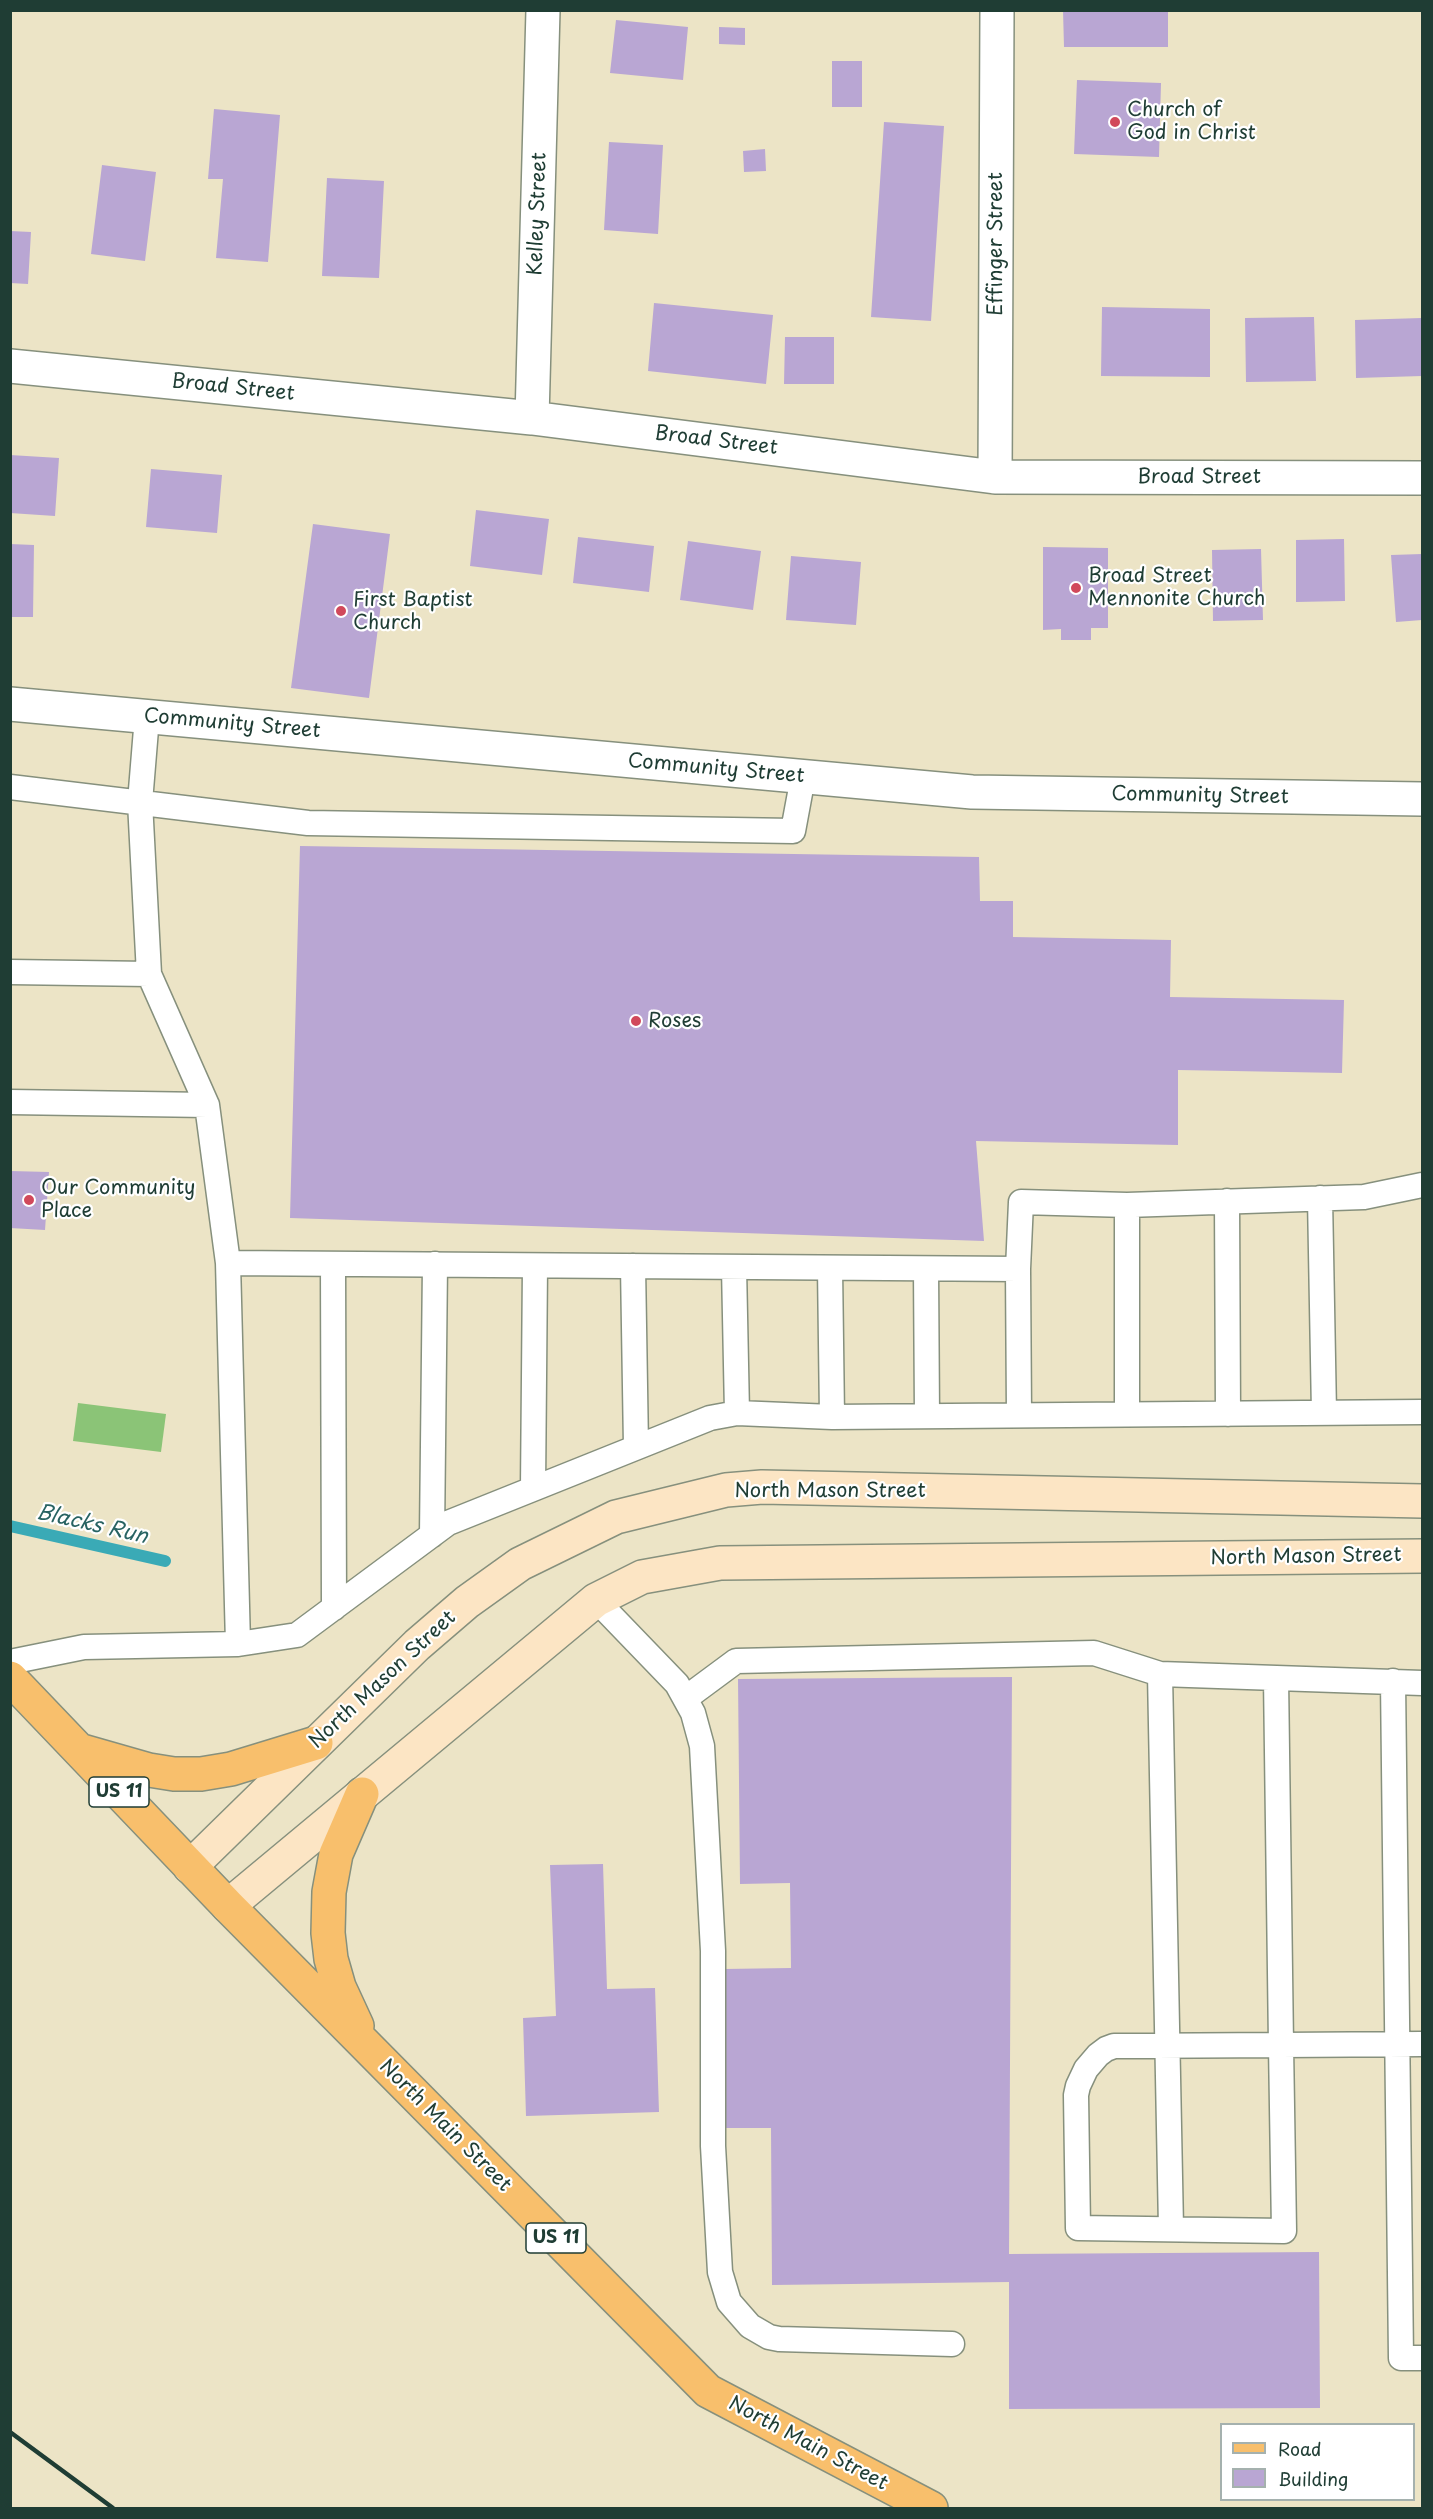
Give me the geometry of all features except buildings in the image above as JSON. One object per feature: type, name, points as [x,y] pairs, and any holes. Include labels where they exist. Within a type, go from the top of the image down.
[{"type":"main road","name":"North Mason Street","points":[[190,1867],[417,1645],[467,1602],[520,1564],[616,1517],[726,1490],[774,1487],[1422,1501]]},
{"type":"main road","name":"North Mason Street","points":[[228,1906],[596,1600],[642,1577],[720,1563],[1422,1556]]},
{"type":"main road","name":"North Main Street","points":[[10,1678],[228,1906],[708,2391],[930,2508]]},
{"type":"main road","points":[[79,1750],[149,1770],[174,1774],[201,1774],[231,1769],[316,1743]]},
{"type":"main road","points":[[363,1794],[336,1854],[329,1892],[328,1933],[339,1987],[367,2047]]},
{"type":"street","name":"Kelley Street","points":[[532,418],[543,10]]},
{"type":"street","name":"Effinger Street","points":[[995,477],[997,10]]},
{"type":"street","name":"Broad Street","points":[[10,366],[532,418],[995,477],[1422,478]]},
{"type":"street","name":"Community Street","points":[[10,704],[972,792],[1422,799]]},
{"type":"lane","points":[[147,717],[140,802],[149,974],[207,1105],[228,1263],[238,1644]]},
{"type":"lane","points":[[10,786],[308,823],[793,831],[803,777]]},
{"type":"lane","points":[[10,972],[149,974]]},
{"type":"lane","points":[[10,1102],[207,1105]]},
{"type":"lane","points":[[1019,1415],[1018,1269],[1021,1202],[1127,1205],[1364,1197],[1422,1185]]},
{"type":"lane","points":[[1320,1198],[1324,1413]]},
{"type":"lane","points":[[1227,1201],[1228,1414]]},
{"type":"lane","points":[[1127,1205],[1127,1414]]},
{"type":"lane","points":[[228,1263],[1018,1269]]},
{"type":"lane","points":[[333,1264],[334,1608]]},
{"type":"lane","points":[[432,1535],[435,1264]]},
{"type":"lane","points":[[533,1488],[535,1266]]},
{"type":"lane","points":[[633,1266],[636,1447]]},
{"type":"lane","points":[[734,1267],[736,1413]]},
{"type":"lane","points":[[830,1268],[832,1416]]},
{"type":"lane","points":[[926,1269],[927,1416]]},
{"type":"lane","points":[[10,1662],[84,1647],[238,1644],[297,1635],[447,1523],[710,1418],[736,1413],[927,1416],[1422,1412]]},
{"type":"lane","points":[[596,1600],[677,1684],[686,1698],[699,1730],[713,1951],[713,2146],[720,2272],[725,2293],[742,2319],[759,2332],[779,2339],[952,2344]]},
{"type":"lane","points":[[686,1698],[736,1661],[1094,1653],[1160,1674],[1422,1683]]},
{"type":"lane","points":[[1160,1674],[1171,2228]]},
{"type":"lane","points":[[1276,1678],[1281,2045],[1284,2231],[1078,2228],[1076,2095],[1081,2077],[1098,2055],[1114,2046],[1166,2045],[1281,2045],[1422,2044]]},
{"type":"lane","points":[[1393,1681],[1401,2358],[1422,2358]]},
{"type":"green space","points":[[78,1403],[166,1414],[161,1452],[73,1441]]},
{"type":"waterway","name":"Blacks Run","points":[[10,1526],[165,1561]]},
{"type":"railway","points":[[10,2432],[113,2508]]},
{"type":"place","name":"Church of God in Christ","points":[[1115,122]]},
{"type":"place","name":"Broad Street Mennonite Church","points":[[1076,588]]},
{"type":"place","name":"First Baptist Church","points":[[341,611]]},
{"type":"place","name":"Roses","points":[[636,1021]]},
{"type":"place","name":"Our Community Place","points":[[29,1200]]}]
